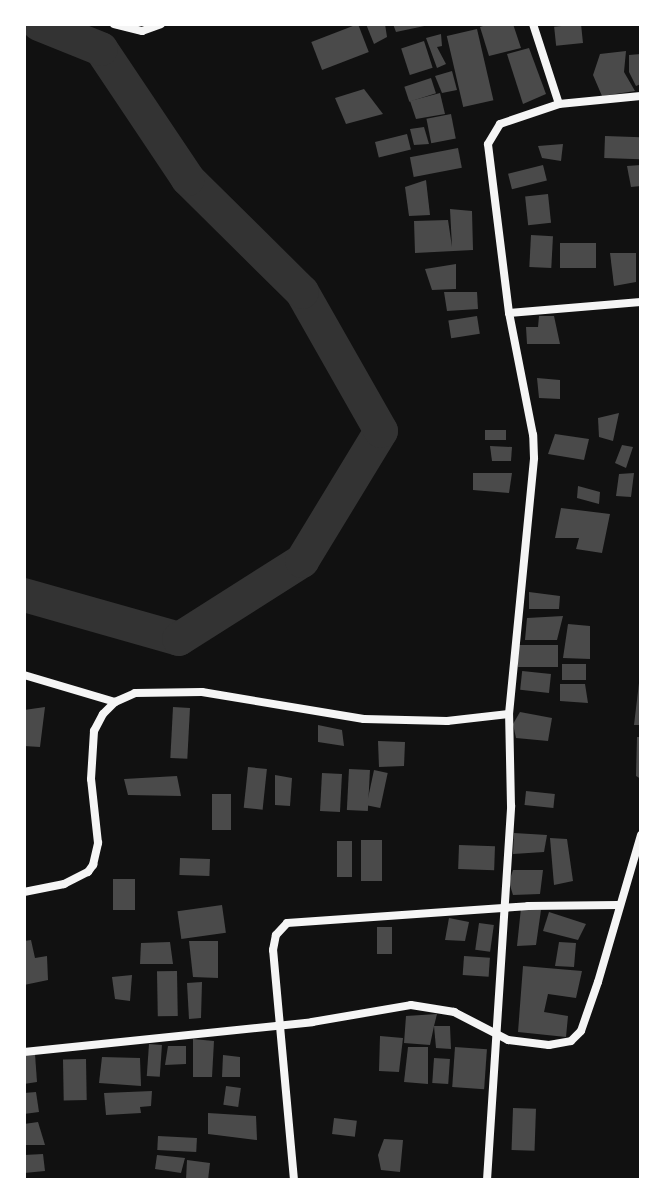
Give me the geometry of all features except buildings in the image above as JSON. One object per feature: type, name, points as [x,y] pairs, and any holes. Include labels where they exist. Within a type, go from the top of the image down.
[{"type":"street","points":[[114,24],[142,31],[161,24]]},
{"type":"street","points":[[533,24],[559,104]]},
{"type":"street","points":[[487,1180],[511,806],[509,714],[534,458],[533,435],[509,313],[488,144],[500,124],[559,104],[641,96]]},
{"type":"street","points":[[509,313],[641,302]]},
{"type":"street","points":[[24,675],[115,702]]},
{"type":"street","points":[[24,892],[64,884],[88,872],[93,865],[98,843],[90,755],[94,731],[103,714],[115,702],[135,693],[202,692],[364,719],[447,721],[509,714]]},
{"type":"street","points":[[24,1052],[282,1024],[422,1005],[454,1012],[508,1040],[549,1045],[571,1041],[581,1031],[641,835]]},
{"type":"street","points":[[294,1180],[273,950],[276,935],[287,923],[504,908],[618,905]]},
{"type":"waterway","points":[[24,595],[179,639],[302,561],[381,431],[302,292],[188,179],[101,49],[39,24]]}]
